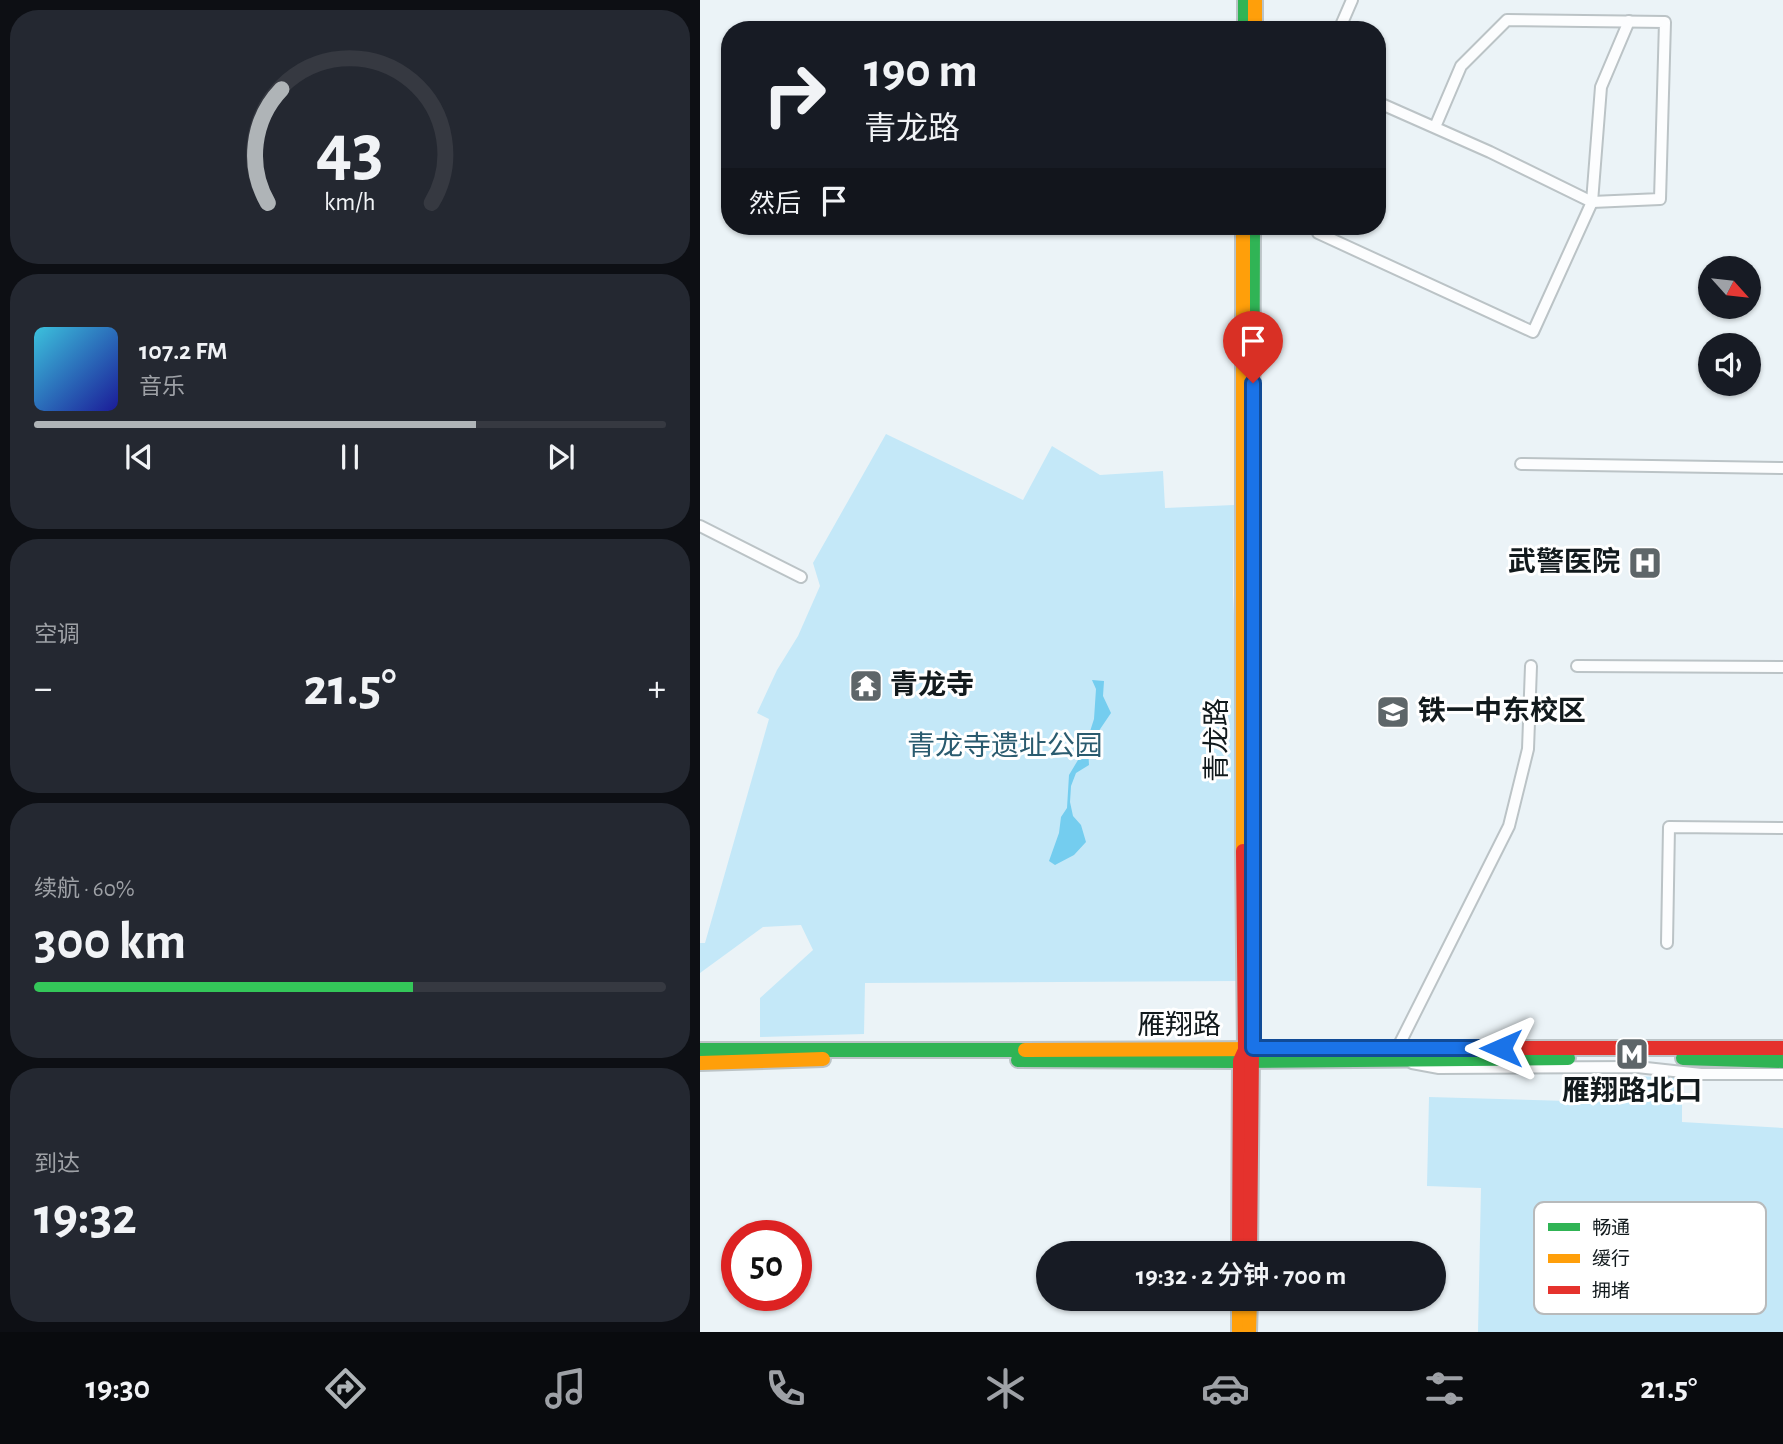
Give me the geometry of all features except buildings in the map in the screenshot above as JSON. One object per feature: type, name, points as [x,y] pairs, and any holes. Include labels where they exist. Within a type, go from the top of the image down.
[{"type":"street","points":[[1245,0],[1245,21]]},
{"type":"street","points":[[1255,0],[1255,21]]},
{"type":"street","points":[[1343,21],[1352,0]]},
{"type":"street","points":[[1386,106],[1490,152],[1592,202],[1660,199],[1665,22],[1507,20],[1461,66],[1435,127]]},
{"type":"street","points":[[1322,235],[1533,332],[1592,202],[1601,87],[1629,21]]},
{"type":"street","name":"青龙路","points":[[1243,235],[1242,727],[1250,1241]]},
{"type":"street","name":"青龙路","points":[[1240,1241],[1247,1055],[1254,235]]},
{"type":"street","points":[[1521,464],[1783,468]]},
{"type":"street","points":[[700,526],[801,577]]},
{"type":"street","points":[[1531,666],[1528,749],[1509,826],[1396,1054],[1439,1068],[1637,1067],[1701,1074],[1783,1074]]},
{"type":"street","points":[[1577,666],[1783,667]]},
{"type":"street","points":[[1667,943],[1669,827],[1783,828]]},
{"type":"street","name":"雁翔路","points":[[700,1063],[836,1058],[1783,1048]]},
{"type":"street","name":"雁翔路","points":[[700,1050],[1247,1055]]},
{"type":"street","name":"雁翔路","points":[[1396,1054],[1783,1061]]},
{"type":"street","points":[[1239,1311],[1239,1332]]},
{"type":"street","points":[[1249,1332],[1250,1311]]},
{"type":"green space","name":"青龙寺遗址公园","points":[[886,434],[1023,500],[1052,446],[1100,475],[1163,471],[1165,508],[1234,505],[1233,595],[1241,759],[1238,981],[865,983],[864,1034],[760,1037],[760,998],[813,950],[801,925],[763,927],[700,973],[700,943],[705,943],[769,719],[757,713],[777,670],[798,636],[820,586],[813,563]]},
{"type":"green space","points":[[1610,1076],[1682,1077],[1682,1122],[1783,1128],[1783,1332],[1478,1332],[1481,1188],[1427,1186],[1429,1097],[1603,1102]]},
{"type":"water","points":[[1092,680],[1104,681],[1103,696],[1111,713],[1088,747],[1089,765],[1076,773],[1071,786],[1073,816],[1081,825],[1086,842],[1074,855],[1055,865],[1049,861],[1059,833],[1061,817],[1067,808],[1069,775],[1084,750],[1094,719],[1096,689]]},
{"type":"traffic: fast","points":[[1245,0],[1245,21]]},
{"type":"traffic: fast","points":[[1252,497],[1253,235]]},
{"type":"traffic: fast","points":[[700,1050],[1025,1050]]},
{"type":"traffic: fast","points":[[1018,1060],[1568,1058]]},
{"type":"traffic: fast","points":[[1683,1058],[1783,1061]]},
{"type":"traffic: slow","points":[[1255,0],[1255,21]]},
{"type":"traffic: slow","points":[[1243,235],[1243,851]]},
{"type":"traffic: slow","points":[[1025,1050],[1488,1048]]},
{"type":"traffic: slow","points":[[700,1063],[823,1059]]},
{"type":"traffic: slow","points":[[1239,1311],[1239,1332]]},
{"type":"traffic: slow","points":[[1249,1332],[1250,1311]]},
{"type":"traffic: jam","points":[[1252,584],[1252,781]]},
{"type":"traffic: jam","points":[[1239,1241],[1240,1061],[1245,1050],[1243,851]]},
{"type":"traffic: jam","points":[[1488,1048],[1783,1048]]},
{"type":"traffic: jam","points":[[1250,1241],[1252,1053]]},
{"type":"place","name":"武警医院","points":[[1645,563]]},
{"type":"place","name":"青龙寺","points":[[866,686]]},
{"type":"place","name":"铁一中东校区","points":[[1393,712]]},
{"type":"place","name":"雁翔路北口","points":[[1632,1054]]},
{"type":"route","points":[[1253,383],[1253,1048],[1501,1048]]}]
